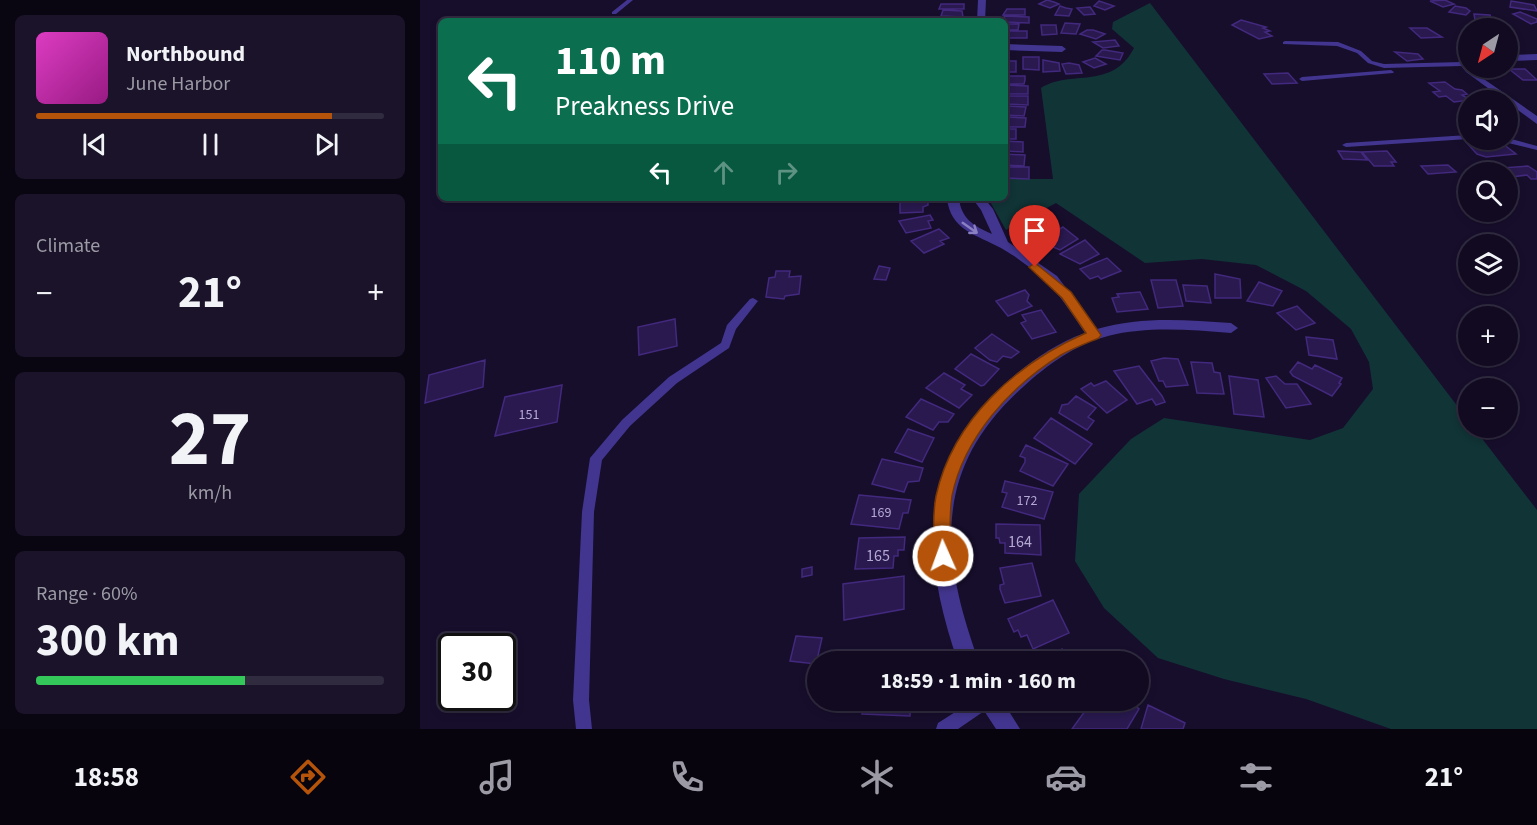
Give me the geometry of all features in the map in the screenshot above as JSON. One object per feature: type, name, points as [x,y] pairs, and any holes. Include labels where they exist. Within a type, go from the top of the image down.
[{"type":"street","points":[[981,18],[982,0]]},
{"type":"street","points":[[1008,47],[1062,49]]},
{"type":"street","points":[[1518,58],[1537,57]]},
{"type":"street","points":[[1484,78],[1537,121]]},
{"type":"street","points":[[953,201],[953,208],[960,220],[973,231],[1003,244],[1046,274],[1066,295],[1094,335]]},
{"type":"street","points":[[980,201],[987,209],[1003,244]]},
{"type":"street","points":[[965,651],[951,608],[944,570],[941,517],[950,475],[962,446],[1004,393],[1057,351],[1094,335],[1147,325],[1231,328]]},
{"type":"street","points":[[996,711],[1009,729]]},
{"type":"lane","points":[[614,13],[630,0]]},
{"type":"lane","points":[[1285,43],[1338,44],[1359,52],[1370,62],[1384,66],[1458,64]]},
{"type":"lane","points":[[1302,79],[1458,65]]},
{"type":"lane","points":[[1346,145],[1458,138]]},
{"type":"lane","points":[[1518,143],[1537,148]]},
{"type":"lane","points":[[584,729],[581,700],[588,513],[596,458],[626,423],[673,380],[725,345],[731,328],[753,301]]},
{"type":"lane","points":[[944,729],[971,711]]},
{"type":"green space","points":[[1150,3],[1458,407],[1458,438],[1482,438],[1537,510],[1537,729],[1391,729],[1306,699],[1224,679],[1158,658],[1104,608],[1075,561],[1079,494],[1131,439],[1164,418],[1310,440],[1343,428],[1373,389],[1369,362],[1351,329],[1306,291],[1256,265],[1202,259],[1145,263],[1056,203],[1006,230],[990,201],[1008,201],[1008,179],[1053,179],[1041,88],[1065,80],[1103,75],[1125,61],[1134,48],[1112,29],[1113,22]]},
{"type":"building","points":[[1047,0],[1059,4],[1050,8],[1039,4]]},
{"type":"building","points":[[1445,0],[1454,4],[1443,7],[1430,1]]},
{"type":"building","points":[[1099,1],[1114,6],[1105,10],[1094,6]]},
{"type":"building","points":[[1511,1],[1534,5],[1537,11],[1510,7]]},
{"type":"building","points":[[941,4],[964,4],[964,9],[939,9]]},
{"type":"building","points":[[1060,6],[1072,9],[1069,16],[1055,15]]},
{"type":"building","points":[[1455,6],[1470,11],[1466,15],[1449,12]]},
{"type":"building","points":[[1090,7],[1095,14],[1084,15],[1077,8]]},
{"type":"building","points":[[1007,9],[1025,9],[1025,15],[1003,15]]},
{"type":"building","points":[[943,10],[962,11],[963,17],[941,16]]},
{"type":"building","points":[[1520,12],[1537,19],[1537,22],[1531,24],[1513,14]]},
{"type":"building","points":[[1474,14],[1490,15],[1491,18],[1475,18]]},
{"type":"building","points":[[1004,16],[1029,17],[1029,23],[1008,22],[1008,18]]},
{"type":"building","points":[[1241,20],[1266,27],[1263,28],[1270,31],[1265,32],[1272,36],[1259,39],[1232,25]]},
{"type":"building","points":[[1065,23],[1080,24],[1076,34],[1061,33]]},
{"type":"building","points":[[1008,24],[1019,24],[1018,30],[1008,30]]},
{"type":"building","points":[[1041,25],[1056,25],[1057,34],[1042,35]]},
{"type":"building","points":[[1410,28],[1427,28],[1442,37],[1421,38]]},
{"type":"building","points":[[1087,30],[1105,34],[1096,39],[1080,34]]},
{"type":"building","points":[[1008,31],[1027,31],[1027,38],[1008,38]]},
{"type":"building","points":[[1115,40],[1119,46],[1103,48],[1093,42]]},
{"type":"building","points":[[1102,50],[1123,53],[1120,60],[1096,56]]},
{"type":"building","points":[[1395,52],[1418,54],[1423,59],[1407,61]]},
{"type":"building","points":[[1023,57],[1039,57],[1039,70],[1023,69]]},
{"type":"building","points":[[1095,58],[1106,64],[1094,68],[1083,62]]},
{"type":"building","points":[[1043,60],[1059,63],[1060,71],[1043,72]]},
{"type":"building","points":[[1008,61],[1016,61],[1016,72],[1008,72]]},
{"type":"building","points":[[1062,64],[1079,65],[1082,73],[1066,74]]},
{"type":"building","points":[[1518,69],[1525,69],[1537,80],[1523,80],[1518,76]]},
{"type":"building","points":[[1288,73],[1297,83],[1272,84],[1264,74]]},
{"type":"building","points":[[1008,76],[1025,76],[1024,84],[1008,84]]},
{"type":"building","points":[[1445,82],[1455,89],[1462,90],[1458,90],[1458,102],[1454,102],[1446,96],[1439,97],[1433,92],[1440,91],[1429,83]]},
{"type":"building","points":[[1008,85],[1028,86],[1028,94],[1008,94]]},
{"type":"building","points":[[1008,96],[1028,96],[1028,105],[1008,104]]},
{"type":"building","points":[[1008,106],[1026,107],[1024,116],[1008,115]]},
{"type":"building","points":[[1008,117],[1026,118],[1025,127],[1008,127]]},
{"type":"building","points":[[1008,129],[1016,129],[1016,139],[1008,139]]},
{"type":"building","points":[[1008,141],[1023,142],[1023,152],[1008,151]]},
{"type":"building","points":[[1473,150],[1511,150],[1516,154],[1486,157]]},
{"type":"building","points":[[1338,151],[1361,152],[1367,160],[1343,159]]},
{"type":"building","points":[[1387,151],[1396,162],[1391,162],[1394,166],[1374,166],[1362,152]]},
{"type":"building","points":[[1008,154],[1025,155],[1024,166],[1008,165]]},
{"type":"building","points":[[1448,165],[1456,172],[1428,174],[1421,166]]},
{"type":"building","points":[[1528,166],[1537,172],[1537,179],[1531,179],[1527,175],[1518,176],[1518,167]]},
{"type":"building","points":[[1008,167],[1029,167],[1029,179],[1008,178]]},
{"type":"building","points":[[900,201],[928,201],[928,205],[923,207],[923,212],[900,213]]},
{"type":"building","points":[[930,215],[933,220],[928,221],[931,228],[906,233],[899,221]]},
{"type":"building","points":[[1038,218],[1053,227],[1036,237],[1023,226]]},
{"type":"building","points":[[1063,227],[1078,239],[1060,250],[1039,241]]},
{"type":"building","points":[[939,229],[949,238],[940,241],[944,244],[924,253],[911,241]]},
{"type":"building","points":[[1085,240],[1099,254],[1080,264],[1060,254]]},
{"type":"building","points":[[1107,258],[1121,271],[1101,279],[1098,276],[1090,279],[1080,269]]},
{"type":"building","points":[[879,266],[890,268],[886,280],[874,279]]},
{"type":"building","points":[[776,271],[790,271],[789,277],[801,276],[799,294],[785,296],[784,299],[766,297],[769,278],[775,277]]},
{"type":"building","points":[[1215,274],[1240,279],[1241,298],[1215,298]]},
{"type":"building","points":[[1151,280],[1176,280],[1183,306],[1158,308]]},
{"type":"building","points":[[1259,282],[1282,291],[1273,306],[1247,301]]},
{"type":"building","points":[[1183,285],[1207,286],[1211,303],[1186,301]]},
{"type":"building","points":[[1025,290],[1029,295],[1027,301],[1032,306],[1008,316],[996,301]]},
{"type":"building","points":[[1140,292],[1148,309],[1117,312],[1112,298],[1119,297],[1117,294]]},
{"type":"building","points":[[1297,306],[1315,323],[1296,330],[1277,313]]},
{"type":"building","points":[[1041,310],[1056,332],[1032,339],[1021,323],[1026,321],[1022,315]]},
{"type":"building","points":[[675,319],[677,346],[639,355],[638,327]]},
{"type":"building","points":[[992,334],[1019,352],[1011,358],[1003,356],[997,362],[990,360],[975,348]]},
{"type":"building","points":[[1306,337],[1333,340],[1337,359],[1309,355]]},
{"type":"building","points":[[971,354],[999,369],[984,385],[981,386],[955,369]]},
{"type":"building","points":[[1164,358],[1178,359],[1188,385],[1166,387],[1163,381],[1159,381],[1151,361]]},
{"type":"building","points":[[485,360],[483,387],[425,403],[429,375]]},
{"type":"building","points":[[1191,362],[1212,363],[1214,372],[1220,373],[1224,394],[1197,393]]},
{"type":"building","points":[[1298,362],[1312,369],[1315,365],[1342,378],[1339,383],[1341,384],[1332,396],[1293,376],[1290,372]]},
{"type":"building","points":[[1139,366],[1165,402],[1156,405],[1152,399],[1137,404],[1114,371]]},
{"type":"building","points":[[944,373],[965,385],[961,389],[972,395],[959,408],[926,388]]},
{"type":"building","points":[[1229,376],[1258,380],[1264,417],[1234,414]]},
{"type":"building","points":[[1276,376],[1285,384],[1297,384],[1311,404],[1286,408],[1266,378]]},
{"type":"building","points":[[1106,381],[1127,400],[1107,413],[1081,389],[1091,383],[1094,386]]},
{"type":"building","points":[[562,385],[557,422],[495,436],[505,397]]},
{"type":"building","points":[[1076,396],[1096,408],[1088,417],[1094,421],[1087,430],[1059,413],[1062,405],[1068,404]]},
{"type":"building","points":[[921,399],[954,414],[948,422],[939,422],[933,430],[906,417]]},
{"type":"building","points":[[1051,418],[1092,444],[1075,464],[1034,438]]},
{"type":"building","points":[[908,429],[934,438],[922,462],[895,452]]},
{"type":"building","points":[[1026,445],[1068,464],[1053,486],[1020,471],[1025,458],[1020,456]]},
{"type":"building","points":[[882,459],[923,468],[919,481],[908,482],[904,492],[872,484]]},
{"type":"building","points":[[1005,481],[1053,492],[1044,519],[1002,507],[1007,493],[1002,492]]},
{"type":"building","points":[[859,495],[911,500],[908,513],[903,513],[899,529],[851,524]]},
{"type":"building","points":[[996,524],[1040,525],[1041,555],[1005,553],[1005,543],[1000,543],[999,538],[996,538]]},
{"type":"building","points":[[905,537],[904,550],[898,550],[898,556],[894,556],[893,568],[855,569],[859,538]]},
{"type":"building","points":[[1032,563],[1041,596],[1005,603],[1000,589],[1000,585],[1004,584],[1000,568]]},
{"type":"building","points":[[812,567],[812,575],[802,577],[802,569]]},
{"type":"building","points":[[904,576],[904,609],[844,620],[843,584]]},
{"type":"building","points":[[1053,600],[1069,633],[1033,649],[1027,635],[1021,637],[1018,630],[1014,632],[1008,619]]},
{"type":"building","points":[[796,636],[822,638],[819,651],[807,651],[807,663],[790,661]]},
{"type":"building","points":[[1149,705],[1185,723],[1183,729],[1141,729]]},
{"type":"building","points":[[862,711],[910,711],[910,716],[862,714]]},
{"type":"building","points":[[1085,711],[1138,711],[1127,729],[1072,729]]},
{"type":"route","points":[[943,556],[941,517],[950,475],[962,446],[982,418],[1012,385],[1057,351],[1094,335],[1066,295],[1046,274],[1035,267]]}]
